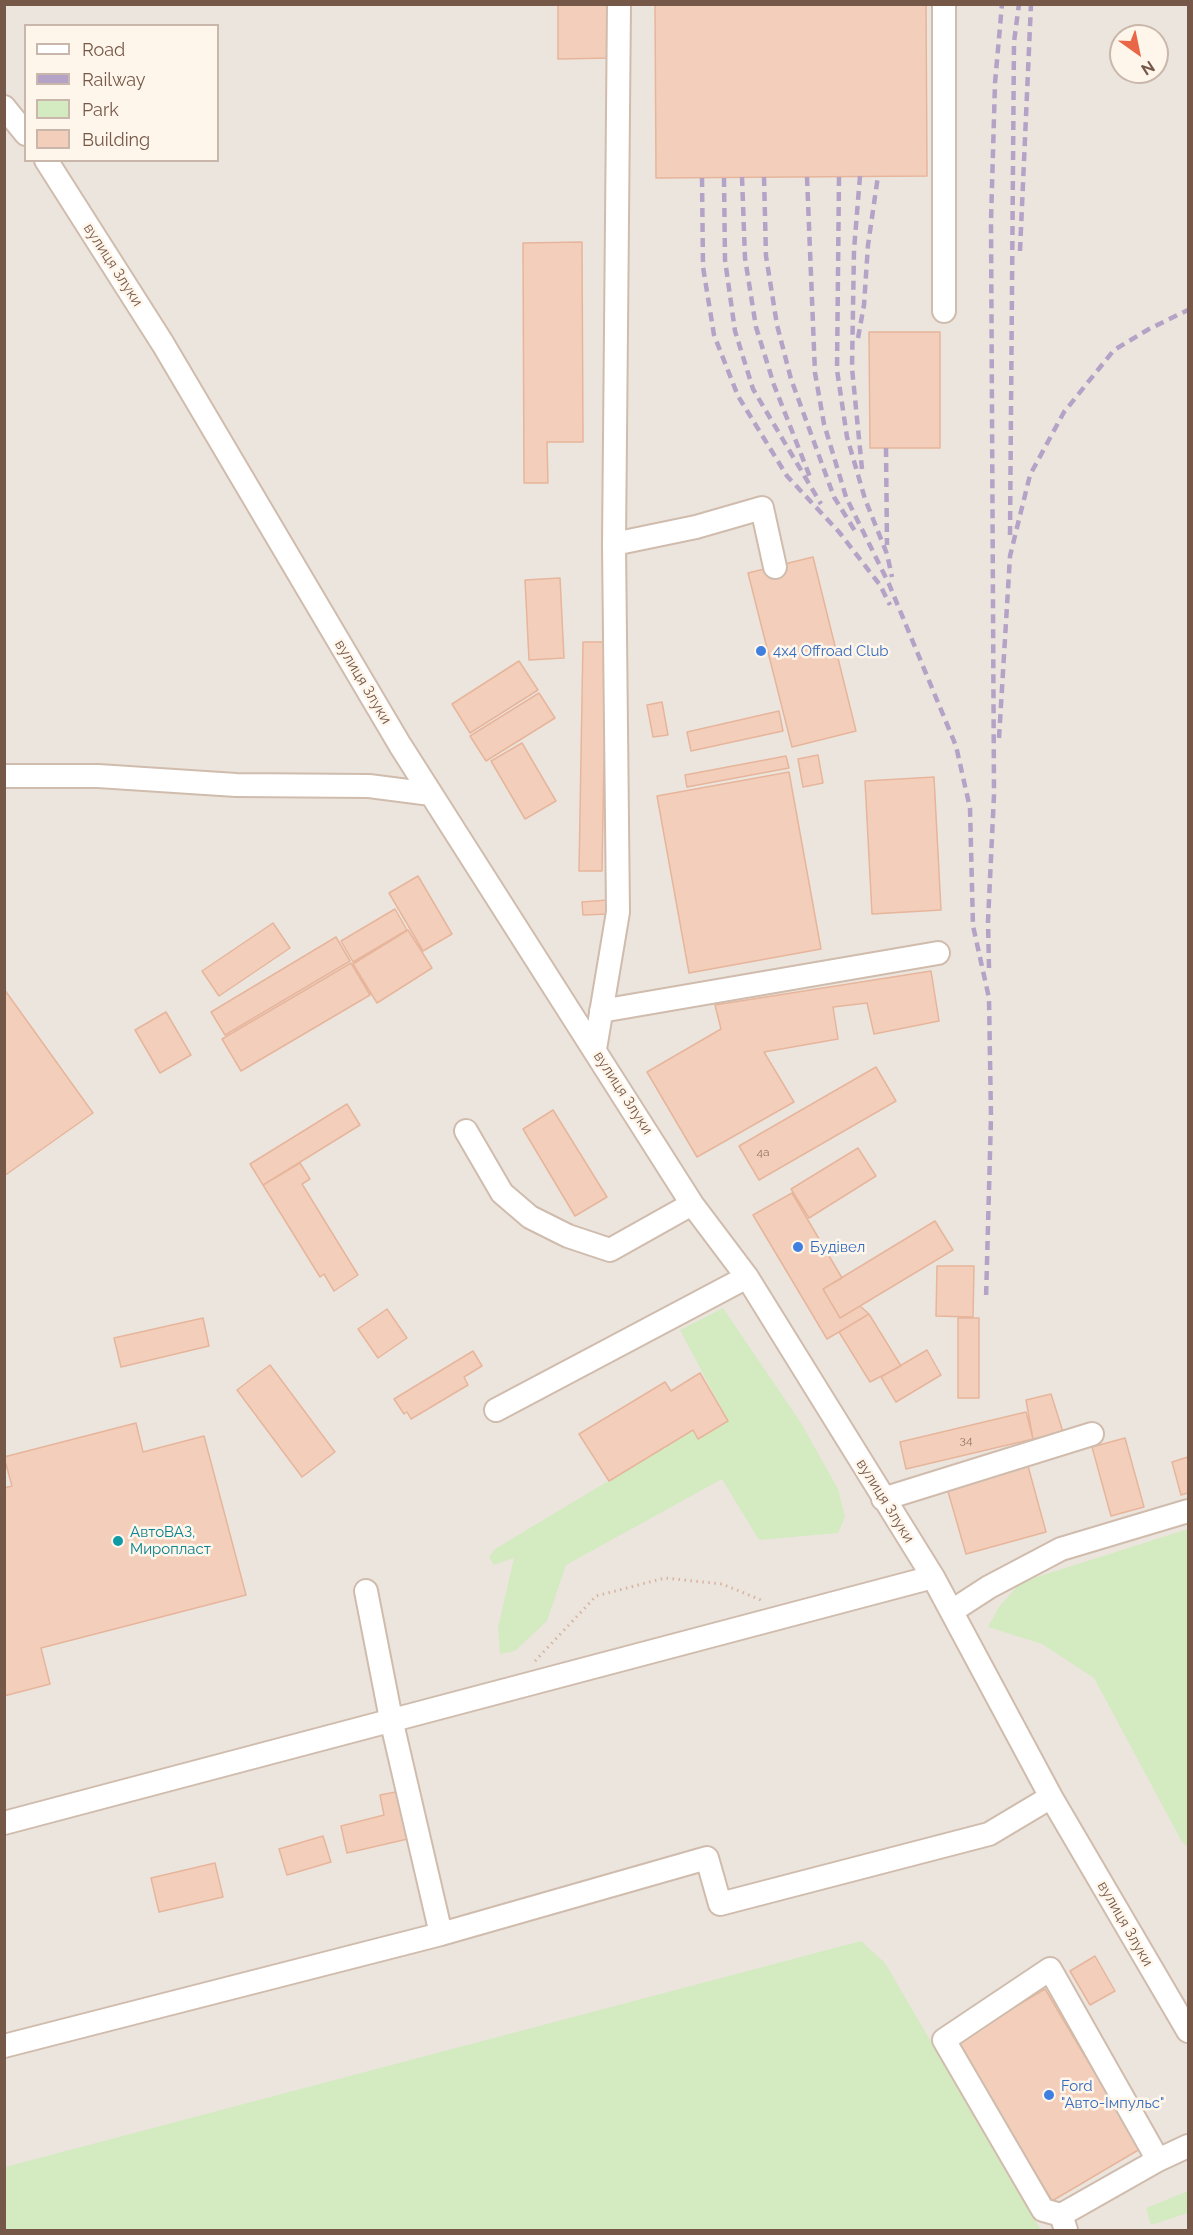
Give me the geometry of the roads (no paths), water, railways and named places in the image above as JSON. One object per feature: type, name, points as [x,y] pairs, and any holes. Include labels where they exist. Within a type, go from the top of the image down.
[{"type":"street","points":[[595,1049],[618,912],[614,544],[619,4]]},
{"type":"street","points":[[944,4],[944,311]]},
{"type":"street","points":[[4,106],[24,131]]},
{"type":"street","name":"вулиця Злуки","points":[[47,162],[163,344],[431,794],[692,1204],[747,1276],[933,1577],[1051,1797],[1188,2031]]},
{"type":"street","points":[[614,544],[696,527],[762,508],[775,567]]},
{"type":"street","points":[[4,776],[98,776],[236,785],[369,786],[431,794]]},
{"type":"street","points":[[601,1011],[938,953]]},
{"type":"street","points":[[466,1131],[502,1193],[530,1217],[568,1236],[610,1250],[692,1204]]},
{"type":"street","points":[[496,1410],[747,1276]]},
{"type":"street","points":[[883,1499],[1092,1434]]},
{"type":"street","points":[[952,1611],[989,1587],[1061,1549],[1188,1511]]},
{"type":"street","points":[[4,1823],[933,1577]]},
{"type":"street","points":[[366,1591],[391,1719],[441,1934]]},
{"type":"street","points":[[4,2046],[441,1934],[707,1858],[720,1904],[989,1834],[1051,1797]]},
{"type":"street","points":[[1158,2160],[1050,1969],[944,2040],[1043,2210],[1064,2223],[1158,2160],[1188,2146]]},
{"type":"railway","points":[[989,968],[988,921],[994,795],[991,221],[995,83],[1002,4]]},
{"type":"railway","points":[[1010,535],[1014,42],[1019,4]]},
{"type":"railway","points":[[1020,251],[1031,4]]},
{"type":"railway","points":[[860,176],[854,250],[852,368],[862,469]]},
{"type":"railway","points":[[858,338],[864,305],[868,245],[878,176]]},
{"type":"railway","points":[[742,177],[745,258],[756,327],[774,385],[810,477]]},
{"type":"railway","points":[[764,177],[766,256],[777,325],[791,379],[834,497],[855,531]]},
{"type":"railway","points":[[807,177],[815,373],[824,424],[846,497],[889,584],[956,746],[970,808],[973,926],[989,998],[991,1117],[986,1299]]},
{"type":"railway","points":[[839,177],[837,370],[847,437],[865,499],[887,554],[892,577]]},
{"type":"railway","points":[[702,178],[703,267],[714,335],[738,396],[787,476],[839,532],[880,585],[890,605]]},
{"type":"railway","points":[[724,178],[725,260],[735,331],[753,389],[821,504]]},
{"type":"railway","points":[[999,738],[1010,556],[1030,475],[1064,412],[1114,350],[1149,329],[1188,310]]},
{"type":"railway","points":[[886,448],[887,545]]},
{"type":"place","name":"4x4 Offroad Club","points":[[761,651]]},
{"type":"place","name":"Будівел","points":[[798,1247]]},
{"type":"place","name":"АвтоВАЗ, Миропласт","points":[[118,1541]]},
{"type":"place","name":"Ford \"Авто-Імпульс\"","points":[[1049,2095]]}]
